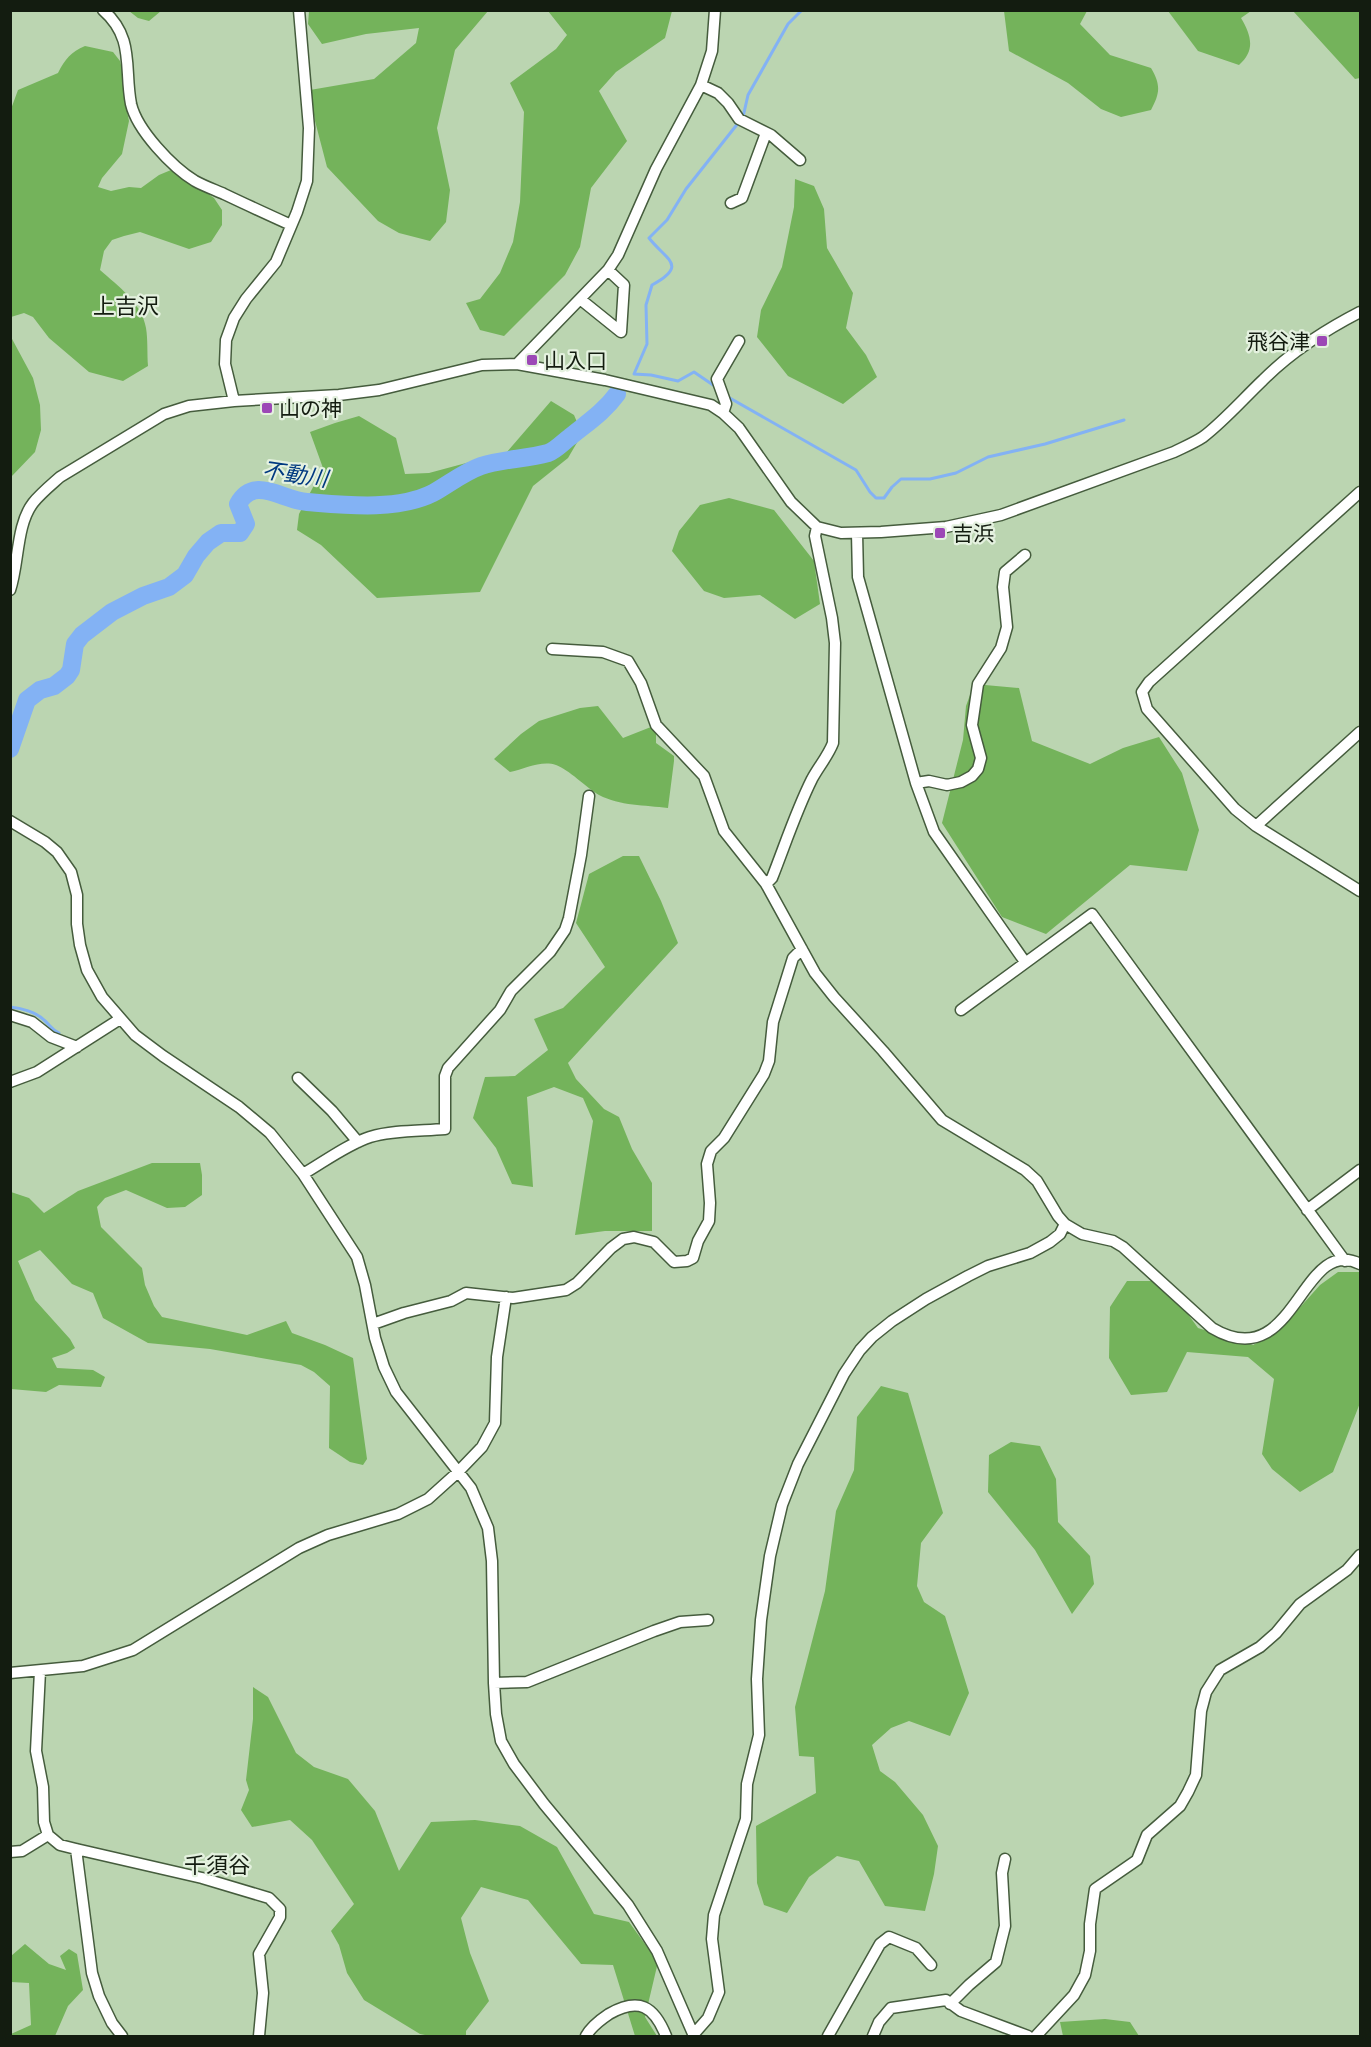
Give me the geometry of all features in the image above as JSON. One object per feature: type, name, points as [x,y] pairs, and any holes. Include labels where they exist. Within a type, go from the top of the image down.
[{"type":"street","points":[[103,10],[116,24],[126,44],[131,105],[138,123],[154,143],[194,180],[291,225]]},
{"type":"street","points":[[234,401],[225,364],[226,340],[240,308],[276,262],[307,181],[309,128],[299,10]]},
{"type":"street","points":[[517,364],[608,270],[618,255],[656,169],[701,85],[712,51],[715,10]]},
{"type":"street","points":[[701,85],[718,93],[739,119],[771,135],[800,160]]},
{"type":"street","points":[[731,203],[742,198],[766,133]]},
{"type":"street","points":[[580,299],[621,332],[624,285],[608,270]]},
{"type":"street","points":[[10,590],[23,524],[31,505],[53,484],[115,443],[164,414],[189,406],[379,390],[482,365],[517,364],[605,380],[711,405],[739,428],[791,502],[817,526],[857,533],[946,527],[1001,516],[1174,452],[1201,438],[1226,417],[1264,378],[1308,343],[1333,326],[1360,312]]},
{"type":"street","points":[[723,413],[726,404],[717,379],[740,341]]},
{"type":"street","points":[[1360,492],[1149,682],[1142,692],[1147,709],[1235,809],[1256,826],[1360,891]]},
{"type":"street","points":[[766,884],[772,878],[799,807],[833,743],[835,643],[815,536],[817,526]]},
{"type":"street","points":[[857,533],[858,577],[916,783],[934,832],[1025,962]]},
{"type":"street","points":[[916,783],[929,781],[947,785],[961,782],[978,770],[981,758],[972,725],[978,684],[1001,648],[1006,627],[1003,587],[1005,573],[1025,555]]},
{"type":"street","points":[[552,650],[603,652],[628,661],[641,683],[656,725],[704,776],[724,831],[766,884],[814,973],[942,1120],[1025,1170],[1038,1181],[1065,1224],[1082,1234],[1113,1241],[1123,1247],[1212,1328],[1227,1337],[1240,1340],[1266,1334],[1282,1321],[1314,1276],[1327,1266],[1337,1261],[1355,1261],[1360,1264]]},
{"type":"street","points":[[1256,826],[1360,732]]},
{"type":"street","points":[[303,1174],[358,1142],[382,1134],[446,1129],[445,1076],[448,1068],[500,1010],[511,991],[550,952],[565,930],[581,855],[589,796]]},
{"type":"street","points":[[10,821],[57,852],[71,872],[77,895],[76,924],[87,970],[102,997],[135,1035],[239,1107],[276,1140],[303,1174],[357,1257],[384,1367],[396,1392],[471,1488],[488,1528],[492,1561],[495,1714],[501,1741],[514,1764],[544,1804],[628,1905],[657,1951],[693,2036],[708,2018],[719,1992],[712,1939],[714,1915],[746,1819],[747,1784],[759,1735],[757,1679],[761,1620],[774,1535],[782,1505],[798,1464],[844,1374],[860,1350],[872,1338],[892,1321],[926,1299],[968,1276],[1050,1242],[1060,1234],[1065,1224]]},
{"type":"street","points":[[961,1010],[1092,914],[1345,1261]]},
{"type":"street","points":[[373,1324],[451,1301],[466,1293],[513,1298],[566,1290],[577,1283],[623,1239],[634,1237],[654,1242],[674,1262],[693,1258],[708,1221],[710,1203],[707,1164],[711,1151],[724,1138],[764,1074],[769,1061],[773,1022],[794,958],[802,949]]},
{"type":"street","points":[[10,1015],[32,1022],[51,1037],[76,1047]]},
{"type":"street","points":[[10,1082],[37,1072],[120,1019]]},
{"type":"street","points":[[297,1078],[332,1111],[358,1142]]},
{"type":"street","points":[[1307,1210],[1360,1170]]},
{"type":"street","points":[[10,1673],[83,1666],[133,1650],[299,1548],[328,1535],[398,1514],[428,1499],[482,1447],[495,1423],[497,1357],[506,1297]]},
{"type":"street","points":[[1036,2037],[1074,1995],[1085,1975],[1090,1951],[1090,1924],[1095,1889],[1137,1860],[1147,1835],[1180,1806],[1188,1792],[1196,1774],[1201,1711],[1206,1692],[1220,1670],[1260,1647],[1276,1633],[1300,1604],[1347,1569],[1360,1555]]},
{"type":"street","points":[[494,1683],[527,1682],[654,1630],[680,1622],[708,1620]]},
{"type":"street","points":[[40,1671],[36,1751],[43,1787],[44,1822],[48,1835],[60,1845],[76,1850],[202,1878],[269,1898],[280,1909],[280,1917],[260,1954],[262,1993],[259,2037]]},
{"type":"street","points":[[10,1852],[22,1851],[48,1835]]},
{"type":"street","points":[[76,1850],[92,1972],[99,1996],[112,2023],[122,2037]]},
{"type":"street","points":[[950,2004],[996,1962],[1005,1926],[1002,1873],[1005,1859]]},
{"type":"street","points":[[828,2037],[880,1944],[889,1937],[916,1948],[932,1965]]},
{"type":"street","points":[[873,2037],[879,2022],[891,2008],[946,2001],[960,2011],[1028,2037]]},
{"type":"street","points":[[586,2037],[590,2029],[605,2017],[623,2006],[636,2004],[652,2012],[661,2024],[666,2037]]},
{"type":"green space","points":[[129,11],[161,11],[149,21],[138,18]]},
{"type":"green space","points":[[309,11],[488,11],[455,50],[437,128],[450,190],[446,222],[430,241],[399,233],[378,221],[327,167],[315,121],[310,90],[374,79],[416,43],[419,28],[366,34],[322,44],[308,24]]},
{"type":"green space","points":[[548,11],[672,11],[665,38],[616,72],[599,91],[627,141],[591,188],[580,247],[565,275],[504,336],[480,330],[466,303],[480,299],[500,273],[513,242],[520,202],[524,112],[510,83],[556,49],[567,35]]},
{"type":"green space","points":[[1004,11],[1087,11],[1080,24],[1110,55],[1151,68],[1158,89],[1151,110],[1121,117],[1101,109],[1068,83],[1009,51]]},
{"type":"green space","points":[[1168,11],[1251,11],[1241,18],[1249,36],[1248,54],[1239,65],[1198,51]]},
{"type":"green space","points":[[1293,11],[1360,11],[1360,78],[1355,79]]},
{"type":"green space","points":[[85,46],[113,52],[120,61],[129,121],[122,154],[102,178],[98,187],[111,191],[129,187],[141,188],[159,175],[171,170],[214,198],[222,210],[222,225],[211,242],[189,249],[140,232],[112,240],[104,251],[100,270],[134,303],[144,319],[146,328],[148,366],[123,381],[89,372],[49,338],[33,317],[24,313],[11,317],[11,109],[18,90],[58,73],[69,56]]},
{"type":"green space","points":[[795,179],[814,186],[824,209],[827,248],[853,293],[846,328],[866,355],[877,377],[843,404],[788,376],[757,337],[761,310],[782,267],[794,207]]},
{"type":"green space","points":[[11,337],[33,378],[40,405],[41,430],[35,452],[11,477]]},
{"type":"green space","points":[[551,401],[574,415],[582,434],[568,458],[533,486],[480,592],[377,598],[321,545],[297,530],[299,514],[323,468],[310,432],[359,416],[396,438],[405,474],[429,473],[507,452]]},
{"type":"green space","points":[[729,498],[774,510],[814,561],[820,604],[795,619],[760,595],[724,598],[704,591],[672,551],[679,531],[700,505]]},
{"type":"green space","points":[[974,684],[1019,688],[1032,741],[1090,764],[1123,748],[1159,737],[1182,773],[1199,830],[1187,871],[1130,865],[1046,934],[1002,917],[942,823],[963,740],[966,706]]},
{"type":"green space","points":[[598,706],[623,738],[656,725],[656,743],[674,756],[668,808],[607,799],[556,765],[539,764],[510,772],[494,759],[539,721],[580,708]]},
{"type":"green space","points":[[623,856],[639,856],[678,943],[568,1063],[576,1079],[604,1109],[619,1117],[632,1149],[652,1183],[652,1231],[605,1231],[575,1235],[593,1121],[583,1098],[554,1087],[527,1097],[533,1187],[512,1184],[496,1148],[473,1118],[485,1077],[515,1076],[548,1050],[534,1019],[563,1008],[605,967],[576,923],[589,874]]},
{"type":"green space","points":[[152,1163],[200,1163],[202,1195],[185,1207],[167,1208],[126,1190],[105,1198],[97,1207],[101,1227],[142,1268],[145,1285],[154,1306],[162,1317],[247,1335],[286,1321],[292,1333],[353,1358],[367,1459],[363,1465],[350,1462],[329,1448],[330,1386],[314,1372],[301,1365],[210,1349],[148,1343],[103,1318],[93,1293],[72,1284],[40,1250],[18,1261],[35,1300],[70,1339],[75,1348],[52,1358],[57,1368],[93,1370],[105,1377],[101,1387],[59,1385],[46,1392],[11,1389],[11,1192],[29,1198],[44,1213],[78,1191]]},
{"type":"green space","points":[[1338,1272],[1360,1272],[1360,1403],[1333,1472],[1300,1492],[1272,1469],[1262,1454],[1274,1379],[1248,1357],[1187,1352],[1167,1392],[1131,1395],[1109,1358],[1110,1307],[1127,1281],[1164,1281],[1198,1328],[1253,1345],[1278,1332],[1320,1285]]},
{"type":"green space","points":[[881,1386],[908,1393],[943,1513],[921,1543],[917,1586],[924,1602],[945,1616],[969,1693],[950,1736],[909,1721],[891,1728],[872,1745],[880,1771],[895,1782],[923,1815],[938,1846],[925,1911],[885,1906],[859,1861],[837,1856],[809,1877],[787,1913],[764,1905],[757,1883],[756,1826],[816,1793],[814,1757],[799,1756],[795,1707],[825,1591],[836,1511],[854,1470],[857,1417]]},
{"type":"green space","points":[[1011,1442],[1040,1446],[1056,1479],[1058,1522],[1090,1556],[1094,1584],[1072,1614],[1035,1550],[988,1492],[989,1455]]},
{"type":"green space","points":[[253,1687],[268,1697],[296,1753],[314,1767],[348,1779],[375,1811],[399,1871],[431,1822],[475,1820],[520,1826],[557,1847],[594,1914],[629,1922],[658,1962],[645,2017],[657,2036],[635,2036],[613,1965],[581,1964],[528,1900],[481,1887],[461,1918],[470,1953],[489,2001],[466,2031],[466,2036],[420,2034],[364,2000],[347,1973],[339,1945],[331,1931],[354,1904],[312,1840],[290,1820],[252,1827],[241,1810],[249,1790],[246,1780],[253,1719]]},
{"type":"green space","points":[[25,1944],[49,1964],[66,1970],[60,1956],[69,1949],[77,1954],[83,1990],[68,2006],[55,2036],[11,2036],[31,2025],[29,1983],[11,1982],[11,1956]]},
{"type":"green space","points":[[1105,2019],[1130,2022],[1139,2036],[1063,2036],[1060,2022]]},
{"type":"waterway","points":[[743,117],[748,95],[788,24],[802,10]]},
{"type":"waterway","points":[[716,387],[694,372],[678,381],[634,374],[647,344],[646,305],[652,285],[670,272],[672,267],[671,262],[649,238],[667,220],[686,189],[739,122]]},
{"type":"waterway","name":"不動川","points":[[10,749],[27,700],[40,690],[54,686],[67,676],[71,670],[75,644],[82,635],[112,612],[143,596],[169,587],[185,575],[196,556],[208,542],[221,533],[240,533],[246,524],[238,504],[252,491],[269,491],[307,502],[354,505],[387,505],[419,499],[481,466],[551,452],[595,417],[617,394]]},
{"type":"waterway","points":[[728,397],[856,470],[876,498],[884,498],[901,479],[930,479],[956,473],[988,457],[1045,444],[1124,420]]},
{"type":"waterway","points":[[10,1007],[37,1015],[59,1033]]},
{"type":"place","name":"飛谷津","points":[[1322,341]]},
{"type":"place","name":"山入口","points":[[532,360]]},
{"type":"place","name":"山の神","points":[[267,408]]},
{"type":"place","name":"吉浜","points":[[940,533]]},
{"type":"district","name":"上吉沢","points":[[126,306]]},
{"type":"district","name":"千須谷","points":[[217,1865]]}]
